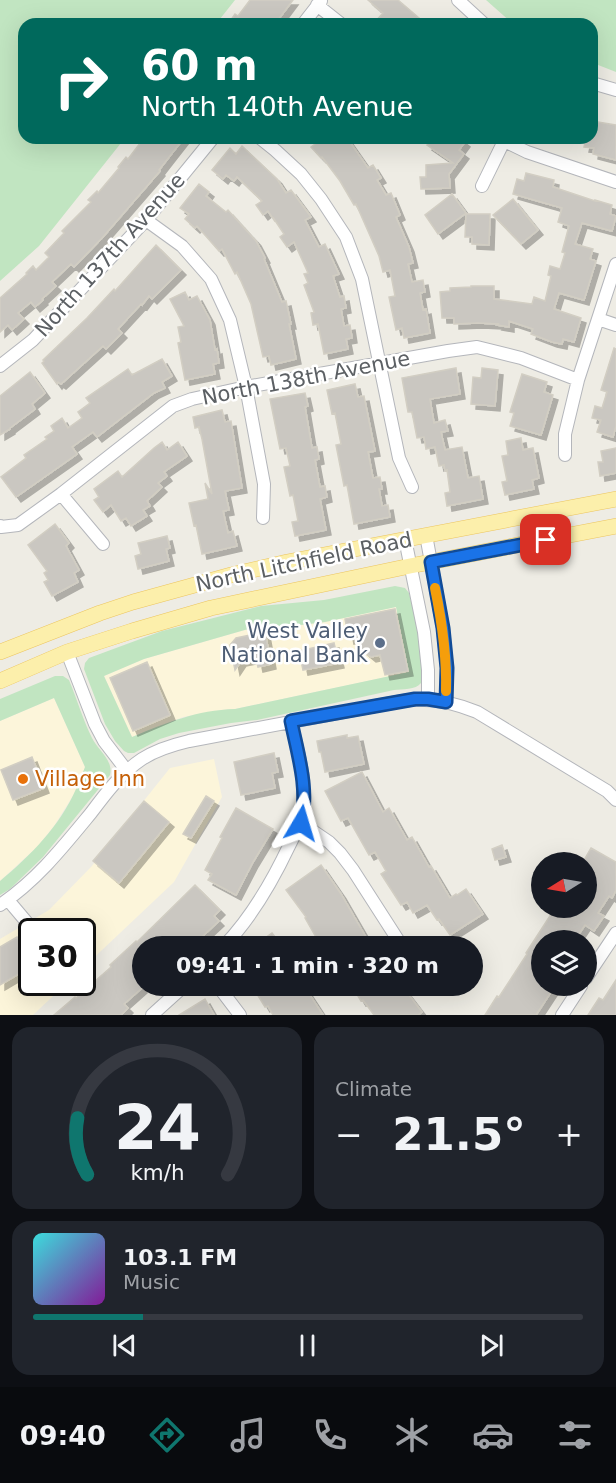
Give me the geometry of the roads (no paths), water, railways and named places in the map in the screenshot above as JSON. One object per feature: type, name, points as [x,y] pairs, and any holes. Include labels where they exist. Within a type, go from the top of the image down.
[{"type":"main road","name":"North Litchfield Road","points":[[0,652],[100,613],[171,591],[269,566],[616,499]]},
{"type":"main road","name":"North Litchfield Road","points":[[0,681],[67,652],[207,609],[616,526]]},
{"type":"street","points":[[458,0],[477,18]]},
{"type":"street","points":[[308,18],[319,3],[335,18]]},
{"type":"street","points":[[467,18],[471,13]]},
{"type":"street","points":[[598,85],[616,90]]},
{"type":"street","name":"North 137th Avenue","points":[[0,366],[33,340],[146,220],[208,144]]},
{"type":"street","points":[[268,144],[301,174],[346,237],[362,279],[399,458],[412,487]]},
{"type":"street","points":[[482,186],[499,144]]},
{"type":"street","points":[[510,144],[616,182]]},
{"type":"street","points":[[146,220],[182,246],[211,279],[230,320],[246,387],[264,484],[263,518]]},
{"type":"street","points":[[565,456],[565,434],[578,380],[616,264]]},
{"type":"street","points":[[598,319],[616,325]]},
{"type":"street","name":"North 138th Avenue","points":[[0,526],[18,525],[173,406],[192,399],[246,387],[477,347],[521,358],[578,380]]},
{"type":"street","points":[[61,494],[103,544]]},
{"type":"street","points":[[426,535],[443,628],[447,668],[446,702]]},
{"type":"street","points":[[405,539],[424,632],[428,699]]},
{"type":"street","points":[[67,652],[95,724],[104,741],[127,771]]},
{"type":"street","points":[[21,918],[4,902],[46,868],[109,789],[141,759],[173,745],[189,741],[415,699],[428,699],[461,705],[477,711],[607,791],[616,800]]},
{"type":"street","points":[[233,936],[261,898],[301,823],[305,801],[303,780],[291,721]]},
{"type":"street","points":[[301,823],[329,842],[340,853],[395,936]]},
{"type":"street","points":[[597,962],[616,933]]},
{"type":"street","points":[[152,1015],[173,996]]},
{"type":"street","points":[[226,996],[240,1015]]},
{"type":"street","points":[[562,1015],[574,996]]},
{"type":"place","name":"West Valley National Bank","points":[[380,643]]},
{"type":"place","name":"Village Inn","points":[[23,779]]}]
